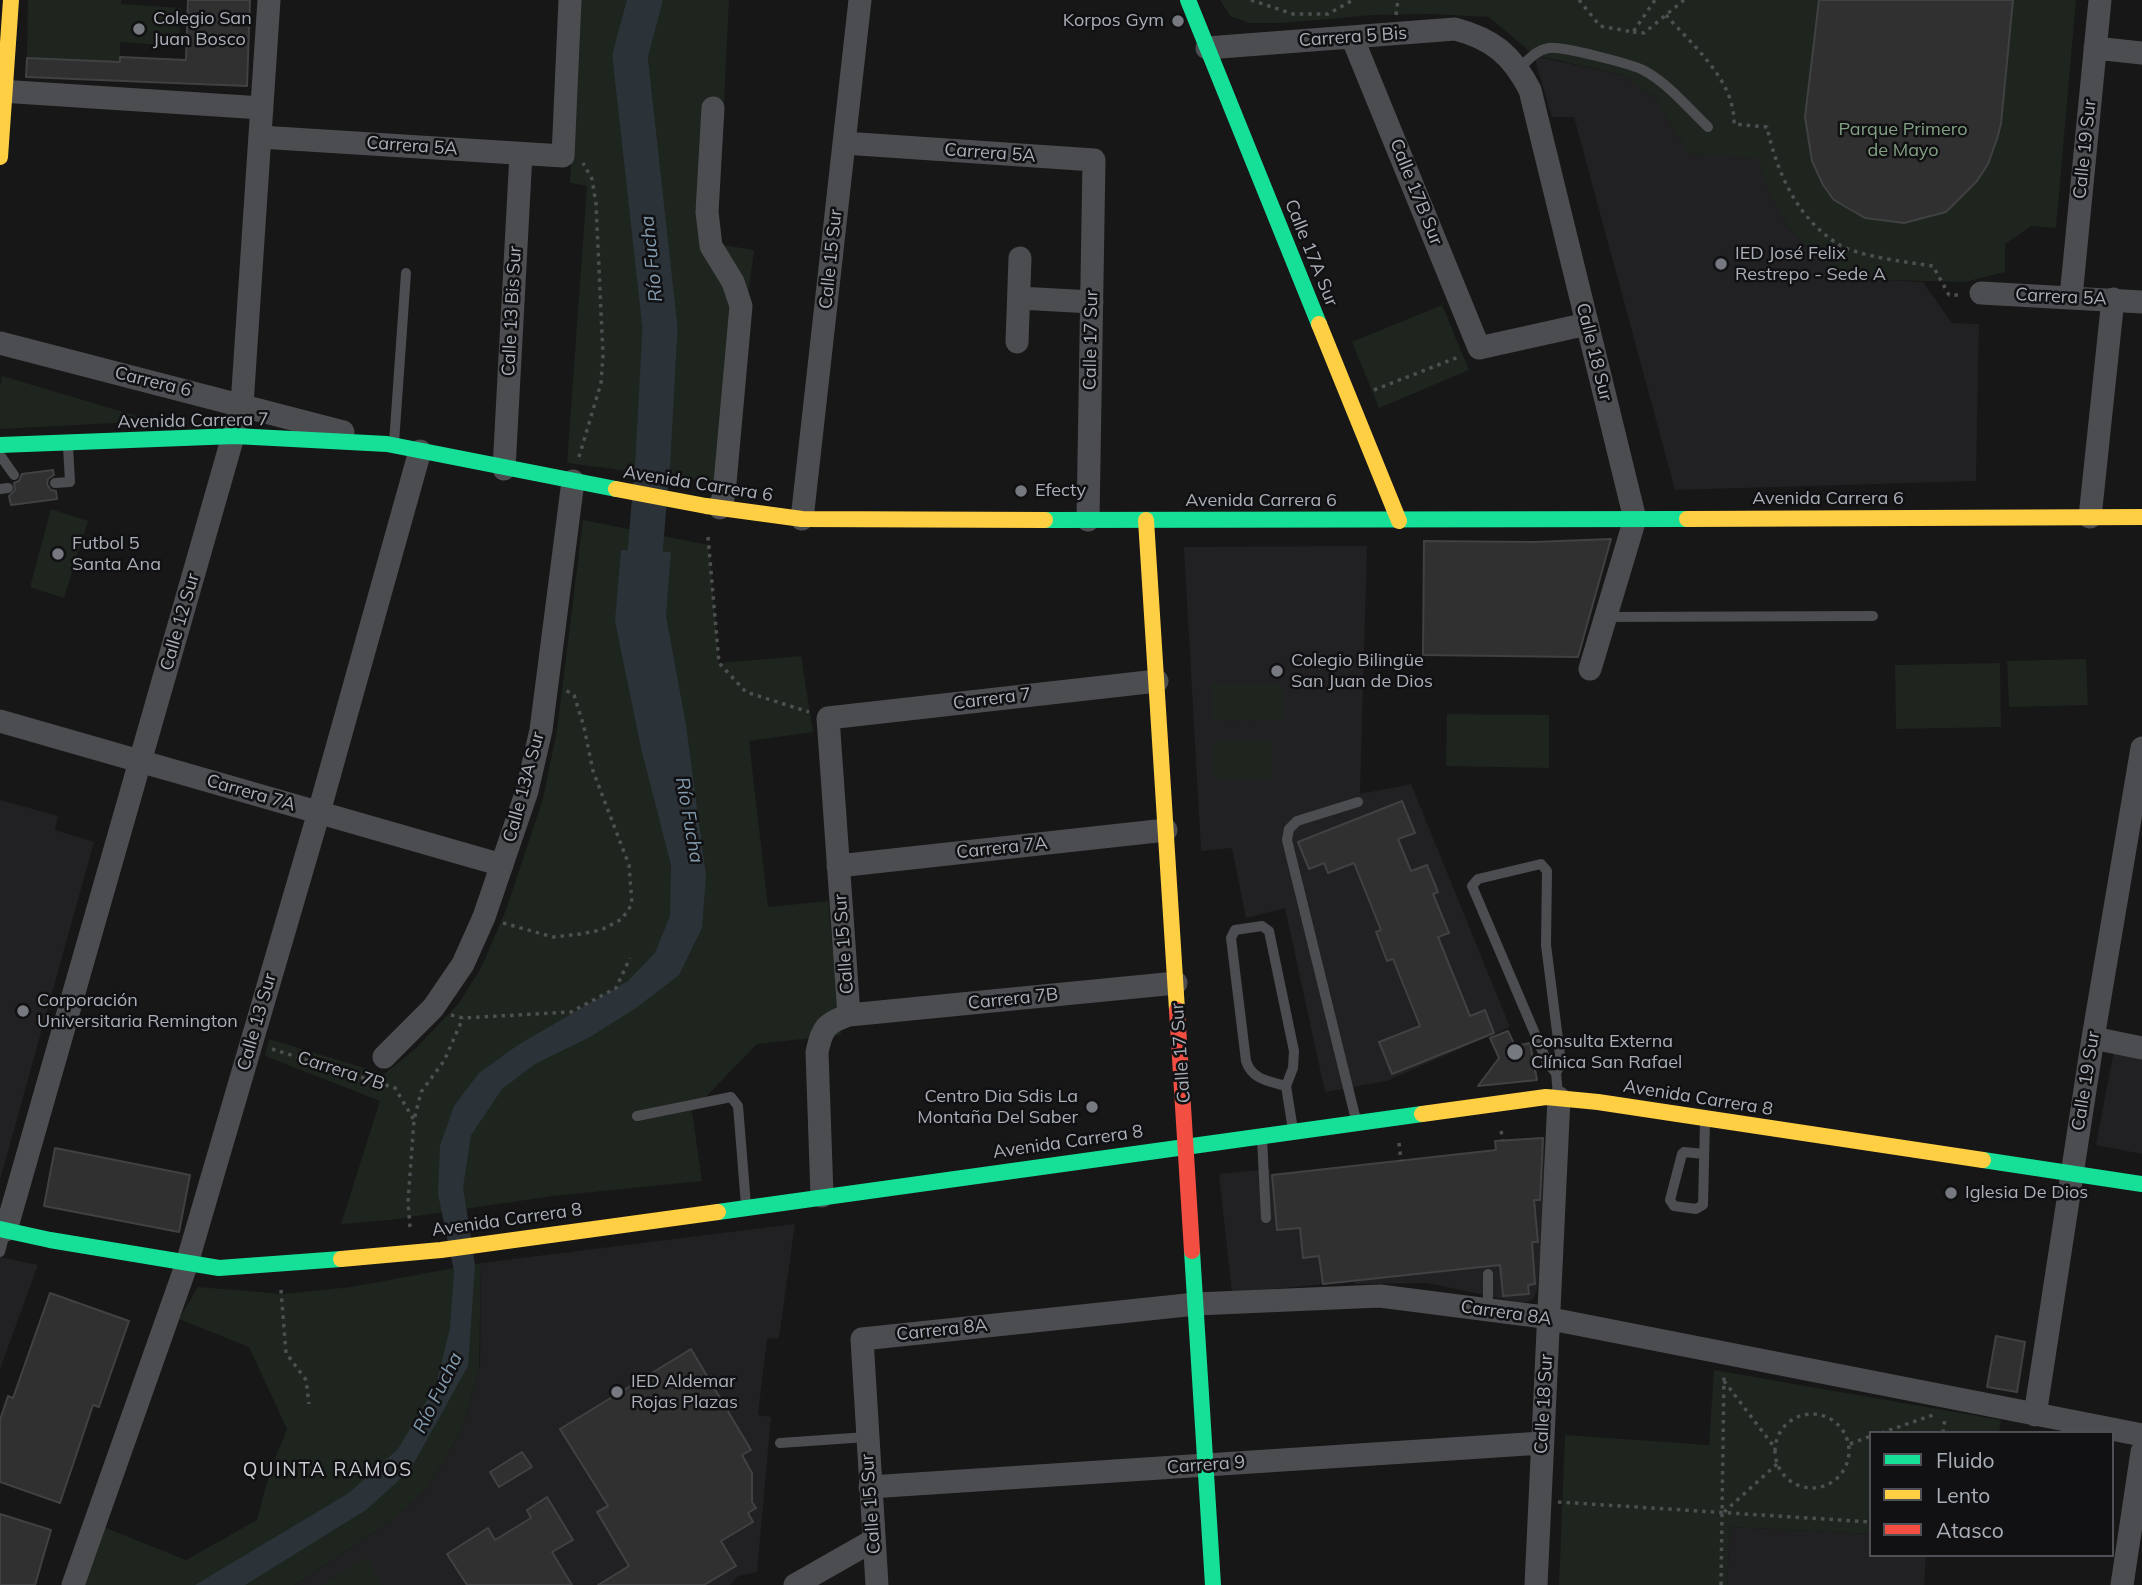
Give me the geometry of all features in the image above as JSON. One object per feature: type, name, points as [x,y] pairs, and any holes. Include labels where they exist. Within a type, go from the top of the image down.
[{"type":"main road","points":[[0,157],[2,91],[11,0]]},
{"type":"main road","name":"Calle 17A Sur","points":[[1188,0],[1399,521]]},
{"type":"main road","name":"Avenida Carrera 7","points":[[0,445],[235,436],[390,444]]},
{"type":"main road","name":"Avenida Carrera 6","points":[[390,444],[668,499],[802,519],[1399,521],[2142,517]]},
{"type":"main road","name":"Calle 17 Sur","points":[[1146,520],[1213,1585]]},
{"type":"main road","name":"Avenida Carrera 8","points":[[2,1237],[50,1240],[219,1268],[441,1250],[1186,1145],[1531,1099],[1559,1098],[2142,1184]]},
{"type":"street","name":"Calle 12 Sur","points":[[2,1237],[242,405],[269,0]]},
{"type":"street","points":[[570,0],[571,156]]},
{"type":"street","name":"Calle 15 Sur","points":[[802,519],[860,0]]},
{"type":"street","name":"Calle 19 Sur","points":[[2071,297],[2100,0]]},
{"type":"street","name":"Carrera 5 Bis","points":[[1208,48],[1455,29],[1474,34],[1494,45]]},
{"type":"street","name":"Calle 17B Sur","points":[[1352,37],[1479,348]]},
{"type":"street","name":"Calle 18 Sur","points":[[1494,45],[1519,69],[1530,90],[1635,519]]},
{"type":"street","points":[[2095,48],[2142,53]]},
{"type":"street","points":[[2,91],[262,108]]},
{"type":"street","points":[[713,108],[707,212],[711,246],[733,282],[741,306],[724,494],[720,508]]},
{"type":"street","name":"Carrera 5A","points":[[260,137],[571,156]]},
{"type":"street","name":"Carrera 5A","points":[[844,143],[1094,160]]},
{"type":"street","name":"Calle 13 Bis Sur","points":[[503,468],[522,153]]},
{"type":"street","name":"Calle 17 Sur","points":[[1088,520],[1094,160]]},
{"type":"street","points":[[1017,342],[1020,258]]},
{"type":"street","name":"Carrera 5A","points":[[1981,293],[2142,302]]},
{"type":"street","points":[[1019,298],[1092,302]]},
{"type":"street","points":[[2090,517],[2113,299]]},
{"type":"street","points":[[1479,348],[1587,324]]},
{"type":"street","name":"Carrera 6","points":[[0,343],[390,444]]},
{"type":"street","name":"Calle 13 Sur","points":[[74,1585],[187,1264],[319,812],[420,452]]},
{"type":"street","name":"Calle 13A Sur","points":[[384,1057],[433,1009],[463,964],[484,917],[527,791],[541,730],[573,481]]},
{"type":"street","points":[[1590,669],[1635,519]]},
{"type":"street","name":"Carrera 7","points":[[828,718],[1157,681]]},
{"type":"street","name":"Calle 15 Sur","points":[[822,1196],[817,1052],[821,1035],[831,1021],[849,1015],[828,718]]},
{"type":"street","name":"Carrera 7A","points":[[0,721],[502,865]]},
{"type":"street","name":"Calle 19 Sur","points":[[2035,1415],[2093,1038],[2140,775],[2142,748]]},
{"type":"street","name":"Carrera 7A","points":[[838,866],[1167,830]]},
{"type":"street","name":"Carrera 7B","points":[[849,1015],[1176,983]]},
{"type":"street","points":[[2093,1038],[2142,1048]]},
{"type":"street","name":"Calle 18 Sur","points":[[1536,1585],[1559,1098]]},
{"type":"street","name":"Carrera 8A","points":[[862,1339],[1196,1304],[1380,1296],[1548,1319],[2142,1435]]},
{"type":"street","name":"Calle 15 Sur","points":[[862,1339],[877,1585]]},
{"type":"street","name":"Carrera 9","points":[[870,1488],[1542,1443]]},
{"type":"street","points":[[2122,1585],[2142,1452]]},
{"type":"street","points":[[795,1585],[874,1541]]},
{"type":"lane","points":[[1519,69],[1534,54],[1550,48],[1569,50],[1643,70],[1708,127]]},
{"type":"lane","points":[[390,444],[397,424],[406,273]]},
{"type":"lane","points":[[55,484],[70,482],[68,443]]},
{"type":"lane","points":[[0,455],[14,475]]},
{"type":"lane","points":[[1606,617],[1873,616]]},
{"type":"lane","points":[[1356,1122],[1287,840],[1289,829],[1297,821],[1359,802]]},
{"type":"lane","points":[[1556,1073],[1561,1063],[1546,945],[1547,871],[1541,864],[1478,879],[1472,886],[1547,1062],[1556,1073],[1559,1098]]},
{"type":"lane","points":[[1286,1086],[1259,1079],[1250,1071],[1246,1061],[1231,938],[1235,930],[1262,926],[1269,931],[1294,1051],[1293,1068],[1286,1086],[1293,1131]]},
{"type":"lane","points":[[636,1116],[731,1097],[738,1106],[746,1206]]},
{"type":"lane","points":[[1704,1154],[1682,1154],[1670,1200],[1674,1206],[1696,1209],[1703,1205],[1705,1118]]},
{"type":"lane","points":[[1262,1135],[1266,1218]]},
{"type":"lane","points":[[1488,1274],[1488,1310]]},
{"type":"lane","points":[[780,1443],[867,1437]]},
{"type":"path","points":[[1251,0],[1293,14],[1328,14],[1353,0]]},
{"type":"path","points":[[1579,0],[1600,26],[1644,33],[1684,0]]},
{"type":"path","points":[[1633,32],[1654,0]]},
{"type":"path","points":[[1666,15],[1716,72],[1734,108],[1734,124],[1767,127],[1772,152],[1787,187],[1807,217],[1840,245],[1883,258],[1933,266],[1949,295],[1981,293]]},
{"type":"path","points":[[571,156],[592,179],[596,204],[603,355],[601,383],[578,457]]},
{"type":"path","points":[[1350,400],[1479,348]]},
{"type":"path","points":[[708,537],[719,663],[746,692],[828,718]]},
{"type":"path","points":[[484,917],[553,937],[601,930],[622,919],[632,904],[629,865],[593,771],[574,695],[547,682]]},
{"type":"path","points":[[433,1009],[463,1018],[571,1012],[616,988],[630,958]]},
{"type":"path","points":[[411,1234],[408,1202],[414,1120],[421,1092],[444,1061],[463,1018]]},
{"type":"path","name":"Carrera 7B","points":[[251,1042],[395,1088],[414,1120]]},
{"type":"path","points":[[1502,1131],[1503,1140]]},
{"type":"path","points":[[1399,1141],[1401,1161]]},
{"type":"path","points":[[281,1290],[286,1353],[306,1380],[309,1404]]},
{"type":"path","points":[[1721,1585],[1724,1352]]},
{"type":"path","points":[[1724,1381],[1775,1448]]},
{"type":"path","points":[[1887,1431],[1945,1411]]},
{"type":"path","points":[[1810,1414],[1831,1418],[1846,1434],[1850,1455],[1841,1476],[1823,1488],[1801,1487],[1791,1482],[1777,1464],[1775,1448],[1782,1428],[1790,1421],[1810,1414]]},
{"type":"path","points":[[1849,1444],[1869,1437]]},
{"type":"path","points":[[1723,1512],[1777,1464]]},
{"type":"path","points":[[1540,1500],[1869,1522]]},
{"type":"shaded area","name":"IED José Felix Restrepo - Sede A","points":[[1534,56],[1623,75],[1655,98],[1688,153],[1758,157],[1770,194],[1788,227],[1813,254],[1884,280],[1923,282],[1952,323],[1979,324],[1976,481],[1675,490],[1574,117],[1552,117]]},
{"type":"shaded area","points":[[1367,546],[1360,794],[1411,784],[1510,1027],[1387,1081],[1325,1092],[1285,908],[1246,918],[1232,848],[1201,851],[1184,547]]},
{"type":"shaded area","name":"Corporación Universitaria Remington","points":[[0,800],[58,816],[55,830],[94,842],[0,1180]]},
{"type":"shaded area","points":[[2115,1045],[2142,1050],[2142,1154],[2096,1145]]},
{"type":"shaded area","points":[[1544,1138],[1546,1200],[1537,1290],[1533,1299],[1528,1302],[1427,1283],[1355,1284],[1354,1281],[1232,1293],[1219,1174],[1270,1169],[1271,1175],[1496,1150],[1495,1141]]},
{"type":"shaded area","name":"IED Aldemar Rojas Plazas","points":[[795,1224],[779,1338],[767,1339],[758,1415],[771,1417],[757,1572],[738,1576],[730,1585],[295,1585],[392,1520],[423,1492],[446,1458],[464,1424],[480,1366],[481,1263]]},
{"type":"shaded area","points":[[0,1257],[38,1265],[0,1369]]},
{"type":"shaded area","points":[[1730,1527],[1869,1534],[1869,1557],[1926,1557],[1924,1585],[1727,1585]]},
{"type":"green space","points":[[28,0],[121,0],[121,4],[181,8],[179,46],[120,42],[120,62],[27,58]]},
{"type":"green space","points":[[578,0],[729,0],[717,244],[754,250],[723,483],[567,463],[587,186],[570,183]]},
{"type":"green space","name":"Parque Primero de Mayo","points":[[1220,0],[2076,0],[2056,228],[2031,226],[2005,244],[2005,272],[1965,282],[1884,280],[1843,274],[1813,254],[1788,227],[1770,194],[1758,158],[1688,153],[1655,98],[1623,75],[1534,55],[1489,17],[1373,15],[1283,23],[1250,23],[1230,16]]},
{"type":"green space","points":[[1442,305],[1469,370],[1379,408],[1352,342]]},
{"type":"green space","points":[[2,376],[154,421],[0,429]]},
{"type":"green space","name":"Futbol 5 Santa Ana","points":[[51,509],[88,521],[64,598],[30,587]]},
{"type":"green space","points":[[583,520],[709,545],[719,663],[801,656],[813,732],[749,741],[768,907],[828,901],[841,1035],[757,1044],[692,1111],[702,1181],[553,1196],[390,1220],[341,1224],[380,1101],[265,1056],[269,1039],[384,1074],[414,1050],[459,1003],[481,968],[506,910],[543,799],[557,730]]},
{"type":"green space","points":[[2086,659],[2088,705],[2009,707],[2007,661]]},
{"type":"green space","points":[[2000,663],[2001,727],[1896,729],[1895,665]]},
{"type":"green space","points":[[1212,684],[1282,684],[1282,721],[1212,720]]},
{"type":"green space","points":[[1447,714],[1549,715],[1549,768],[1446,766]]},
{"type":"green space","points":[[1214,742],[1273,742],[1273,779],[1214,779]]},
{"type":"green space","points":[[481,1263],[479,1369],[464,1424],[446,1458],[423,1492],[392,1520],[295,1585],[83,1585],[101,1526],[186,1560],[257,1520],[270,1471],[287,1429],[249,1347],[179,1319],[198,1287],[283,1294],[351,1287]]},
{"type":"green space","points":[[1714,1370],[2001,1420],[1999,1431],[1869,1431],[1869,1534],[1730,1527],[1727,1585],[1559,1585],[1565,1435],[1709,1445]]},
{"type":"green space","points":[[366,1557],[382,1585],[322,1585]]},
{"type":"water","points":[[621,550],[671,552],[666,616],[686,725],[706,876],[702,928],[679,975],[636,1008],[590,1037],[535,1064],[502,1089],[471,1135],[463,1187],[475,1265],[468,1366],[410,1470],[366,1510],[245,1585],[195,1585],[349,1493],[398,1449],[436,1385],[450,1328],[454,1271],[438,1194],[440,1146],[454,1106],[479,1073],[518,1045],[628,981],[655,953],[670,916],[671,865],[641,748],[615,621]]},
{"type":"building","points":[[188,0],[250,0],[247,86],[26,77],[27,58],[120,62],[120,57],[186,60]]},
{"type":"building","points":[[1819,0],[2013,0],[2001,124],[1997,139],[1988,164],[1977,181],[1946,212],[1904,223],[1865,218],[1834,200],[1823,185],[1812,161],[1805,117]]},
{"type":"building","points":[[53,470],[54,475],[48,479],[47,484],[51,490],[56,491],[57,499],[11,505],[9,496],[15,490],[14,483],[19,481],[22,474]]},
{"type":"building","points":[[1611,539],[1578,657],[1423,655],[1424,541],[1534,542]]},
{"type":"building","points":[[1402,801],[1415,833],[1398,839],[1411,871],[1427,865],[1438,892],[1433,894],[1449,933],[1438,937],[1470,1016],[1485,1010],[1494,1033],[1392,1074],[1379,1042],[1420,1026],[1393,959],[1387,961],[1376,932],[1381,930],[1354,863],[1328,873],[1324,863],[1309,869],[1298,842]]},
{"type":"building","name":"Consulta Externa Clínica San Rafael","points":[[1508,1031],[1515,1046],[1530,1043],[1537,1080],[1478,1086],[1499,1058],[1490,1038]]},
{"type":"building","points":[[1543,1138],[1540,1200],[1534,1200],[1538,1242],[1532,1242],[1535,1284],[1528,1285],[1529,1294],[1503,1296],[1500,1265],[1323,1284],[1319,1256],[1303,1258],[1300,1228],[1277,1230],[1272,1175],[1496,1150],[1495,1141]]},
{"type":"building","points":[[55,1148],[190,1175],[179,1232],[44,1206]]},
{"type":"building","points":[[50,1293],[129,1321],[99,1407],[93,1405],[60,1503],[0,1482],[0,1420],[8,1396],[13,1398]]},
{"type":"building","points":[[1996,1336],[2025,1342],[2017,1392],[1987,1387]]},
{"type":"building","points":[[691,1349],[751,1450],[742,1455],[752,1473],[752,1502],[756,1508],[748,1513],[753,1522],[721,1541],[736,1566],[704,1585],[598,1585],[629,1566],[597,1512],[608,1506],[560,1429]]},
{"type":"building","points":[[522,1452],[532,1467],[499,1487],[490,1472]]},
{"type":"building","points":[[547,1497],[573,1540],[552,1552],[572,1585],[467,1585],[447,1554],[488,1528],[495,1540],[531,1518],[527,1510]]},
{"type":"building","points":[[0,1514],[51,1530],[35,1585],[0,1585]]},
{"type":"waterway","name":"Río Fucha","points":[[643,598],[660,328],[630,56],[645,0]]},
{"type":"traffic: fast","points":[[1188,0],[1319,324]]},
{"type":"traffic: fast","points":[[0,445],[235,436],[387,444],[616,489]]},
{"type":"traffic: fast","points":[[1045,520],[1687,519]]},
{"type":"traffic: fast","points":[[718,1212],[1422,1114]]},
{"type":"traffic: fast","points":[[1983,1160],[2142,1184]]},
{"type":"traffic: fast","points":[[0,1229],[219,1268],[341,1259]]},
{"type":"traffic: fast","points":[[1192,1251],[1213,1585]]},
{"type":"traffic: slow","points":[[0,157],[11,0]]},
{"type":"traffic: slow","points":[[1319,324],[1399,521]]},
{"type":"traffic: slow","points":[[616,489],[706,506],[802,519],[1045,520]]},
{"type":"traffic: slow","points":[[1687,519],[2142,517]]},
{"type":"traffic: slow","points":[[1146,520],[1177,1010]]},
{"type":"traffic: slow","points":[[1422,1114],[1546,1097],[1598,1102],[1983,1160]]},
{"type":"traffic: slow","points":[[341,1259],[441,1250],[718,1212]]},
{"type":"traffic: jam","points":[[1177,1010],[1192,1251]]},
{"type":"place","name":"Korpos Gym","points":[[1178,21]]},
{"type":"place","name":"Colegio San Juan Bosco","points":[[139,29]]},
{"type":"place","name":"IED José Felix Restrepo - Sede A","points":[[1721,264]]},
{"type":"place","name":"Efecty","points":[[1021,491]]},
{"type":"place","name":"Futbol 5 Santa Ana","points":[[58,554]]},
{"type":"place","name":"Colegio Bilingüe San Juan de Dios","points":[[1277,671]]},
{"type":"place","name":"Corporación Universitaria Remington","points":[[23,1011]]},
{"type":"place","name":"Consulta Externa Clínica San Rafael","points":[[1515,1052]]},
{"type":"place","name":"Centro Dia Sdis La Montaña Del Saber","points":[[1092,1107]]},
{"type":"place","name":"Iglesia De Dios","points":[[1951,1193]]},
{"type":"place","name":"IED Aldemar Rojas Plazas","points":[[617,1392]]},
{"type":"district","name":"QUINTA RAMOS","points":[[328,1470]]}]
